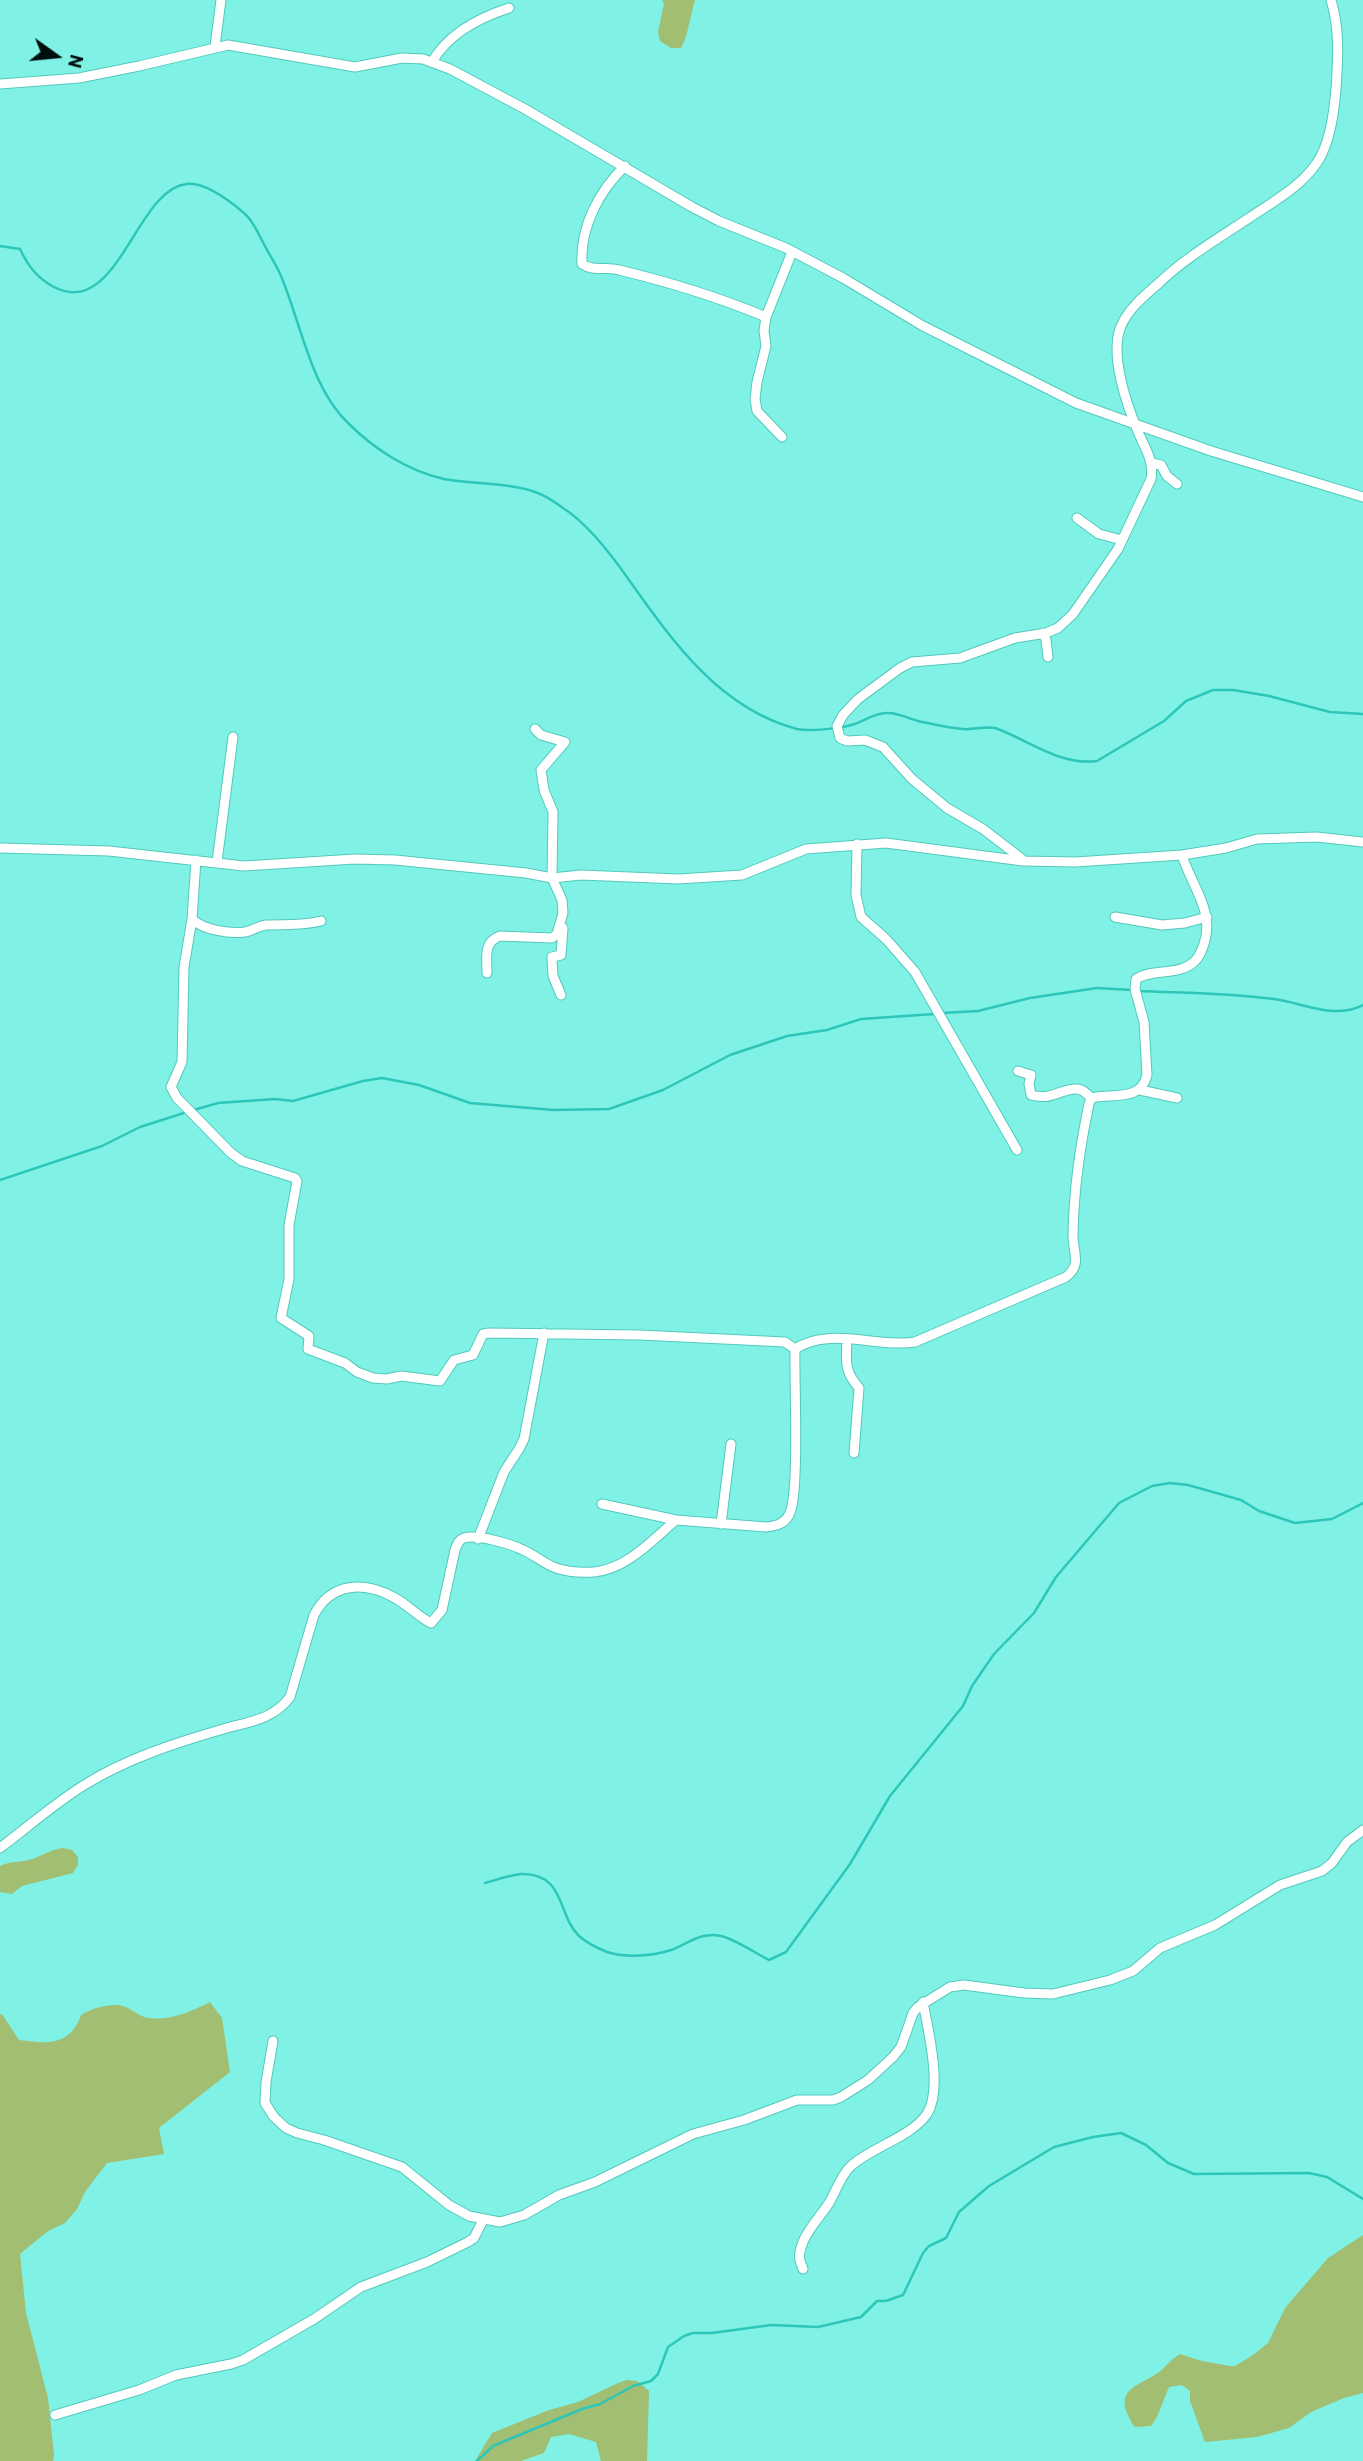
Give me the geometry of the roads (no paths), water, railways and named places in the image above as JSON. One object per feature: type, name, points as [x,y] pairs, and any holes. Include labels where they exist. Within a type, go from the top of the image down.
[{"type":"street","points":[[215,47],[221,0]]},
{"type":"street","points":[[1023,860],[983,829],[930,795],[883,747],[865,740],[846,741],[840,738],[837,726],[858,699],[912,662],[960,658],[1015,638],[1058,628],[1073,614],[1122,540],[1151,479],[1152,463],[1134,422],[1118,365],[1116,346],[1119,329],[1127,315],[1170,273],[1278,199],[1307,175],[1320,158],[1328,140],[1339,52],[1336,17],[1331,0]]},
{"type":"street","points":[[432,62],[440,48],[451,37],[477,21],[509,8]]},
{"type":"street","points":[[0,84],[79,78],[228,45],[355,67],[402,58],[423,59],[450,69],[525,109],[719,221],[755,234],[844,278],[923,326],[1076,403],[1211,451],[1363,497]]},
{"type":"street","points":[[625,166],[601,193],[585,237],[582,264],[589,268],[618,269],[696,291],[766,317]]},
{"type":"street","points":[[782,437],[761,416],[756,407],[757,382],[766,346],[766,317],[792,252]]},
{"type":"street","points":[[1152,463],[1160,465],[1167,476],[1177,484]]},
{"type":"street","points":[[1077,518],[1099,534],[1122,540]]},
{"type":"street","points":[[1043,633],[1048,657]]},
{"type":"street","points":[[535,729],[541,735],[565,742],[541,770],[544,790],[553,812],[552,878],[562,900],[561,953],[552,960],[561,995]]},
{"type":"street","points":[[217,862],[233,737]]},
{"type":"street","points":[[0,848],[109,851],[244,866],[355,859],[396,860],[552,878],[581,875],[678,879],[731,876],[757,870],[806,849],[857,844],[886,843],[1023,860],[1075,862],[1182,855],[1226,848],[1257,839],[1317,837],[1363,842]]},
{"type":"street","points":[[857,844],[856,895],[861,917],[886,939],[915,972],[1017,1150]]},
{"type":"street","points":[[1018,1071],[1031,1075],[1031,1095],[1045,1097],[1076,1088],[1091,1098],[1140,1090],[1147,1075],[1144,1022],[1135,989],[1136,979],[1146,974],[1182,969],[1195,962],[1201,955],[1207,936],[1205,907],[1188,874],[1182,855]]},
{"type":"street","points":[[196,860],[192,919],[184,967],[182,1062],[171,1087],[177,1098],[231,1153],[242,1161],[295,1178],[297,1181],[289,1225],[289,1279],[281,1318],[307,1334],[310,1339],[308,1349],[345,1363],[373,1378],[401,1376],[440,1381],[454,1360],[473,1355],[483,1334],[544,1333],[785,1342],[795,1349]]},
{"type":"street","points":[[488,973],[487,949],[490,941],[500,936],[552,938],[557,934],[563,913]]},
{"type":"street","points":[[1115,917],[1162,925],[1207,917]]},
{"type":"street","points":[[192,919],[199,925],[232,932],[246,932],[260,926],[321,921]]},
{"type":"street","points":[[1140,1090],[1177,1098]]},
{"type":"street","points":[[795,1349],[807,1341],[847,1339],[915,1342],[1073,1272],[1077,1259],[1073,1233],[1078,1173],[1091,1098]]},
{"type":"street","points":[[478,1539],[504,1472],[524,1438],[544,1333]]},
{"type":"street","points":[[847,1339],[847,1370],[849,1377],[859,1388],[854,1453]]},
{"type":"street","points":[[602,1504],[676,1520],[779,1526],[792,1508],[795,1349]]},
{"type":"street","points":[[721,1524],[731,1444]]},
{"type":"street","points":[[0,1847],[96,1779],[179,1742],[254,1722],[271,1716],[282,1708],[290,1697],[314,1615],[319,1604],[330,1594],[351,1588],[377,1589],[399,1600],[405,1607],[431,1623],[442,1610],[458,1542],[463,1538],[522,1549],[559,1569],[595,1572],[620,1563],[643,1548],[676,1520]]},
{"type":"street","points":[[273,2041],[265,2103],[274,2117],[286,2128],[402,2167],[449,2205],[469,2216],[500,2222],[524,2215],[559,2195],[595,2182],[693,2134],[744,2120],[797,2100],[833,2100],[841,2097],[868,2080],[893,2057],[901,2046],[913,2013],[923,2002],[950,1987],[964,1985],[1053,1994],[1110,1980],[1133,1970],[1160,1948],[1215,1925],[1280,1885],[1322,1871],[1332,1863],[1347,1842],[1363,1830]]},
{"type":"street","points":[[803,2269],[799,2258],[802,2244],[846,2171],[861,2158],[905,2132],[927,2113],[931,2103],[934,2064],[923,2002]]},
{"type":"street","points":[[55,2415],[139,2390],[176,2375],[243,2360],[314,2319],[360,2287],[427,2262],[468,2242],[474,2238],[483,2220]]},
{"type":"waterway","points":[[0,246],[20,249],[43,280],[54,287],[76,292],[95,285],[111,270],[154,206],[169,191],[194,184],[217,194],[248,216],[253,224],[281,277],[316,375],[335,408],[358,433],[392,458],[417,471],[454,481],[525,489],[557,503],[599,541],[663,627],[701,670],[744,706],[797,729],[843,727],[878,714],[890,713],[952,728],[995,728],[1057,756],[1083,762],[1097,761],[1164,721],[1186,701],[1213,690],[1233,690],[1269,696],[1330,712],[1363,714]]},
{"type":"waterway","points":[[942,1013],[978,1011],[1030,998],[1097,988],[1132,990]]},
{"type":"waterway","points":[[1139,991],[1257,997],[1330,1011],[1363,1005]]},
{"type":"waterway","points":[[194,1110],[218,1103],[275,1099],[293,1101],[382,1078],[419,1085],[470,1103],[553,1110],[609,1109],[663,1090],[730,1055],[787,1036],[827,1030],[861,1019],[935,1014]]},
{"type":"waterway","points":[[0,1180],[102,1146],[140,1127],[187,1112]]},
{"type":"waterway","points":[[485,1883],[521,1874],[546,1880],[559,1897],[572,1927],[579,1936],[614,1954],[656,1954],[707,1935],[714,1935],[732,1940],[769,1960],[786,1952],[850,1864],[890,1796],[963,1706],[972,1686],[994,1654],[1034,1613],[1056,1577],[1119,1503],[1152,1486],[1170,1483],[1188,1485],[1241,1500],[1259,1511],[1295,1523],[1332,1519],[1363,1503]]},
{"type":"waterway","points":[[477,2461],[493,2446],[600,2404],[633,2386],[651,2381],[658,2374],[668,2347],[684,2336],[771,2325],[818,2327],[861,2317],[877,2301],[903,2295],[923,2253],[929,2246],[946,2238],[959,2212],[989,2186],[1054,2147],[1121,2133],[1146,2145],[1168,2163],[1194,2174],[1309,2173],[1327,2177],[1363,2199]]}]
